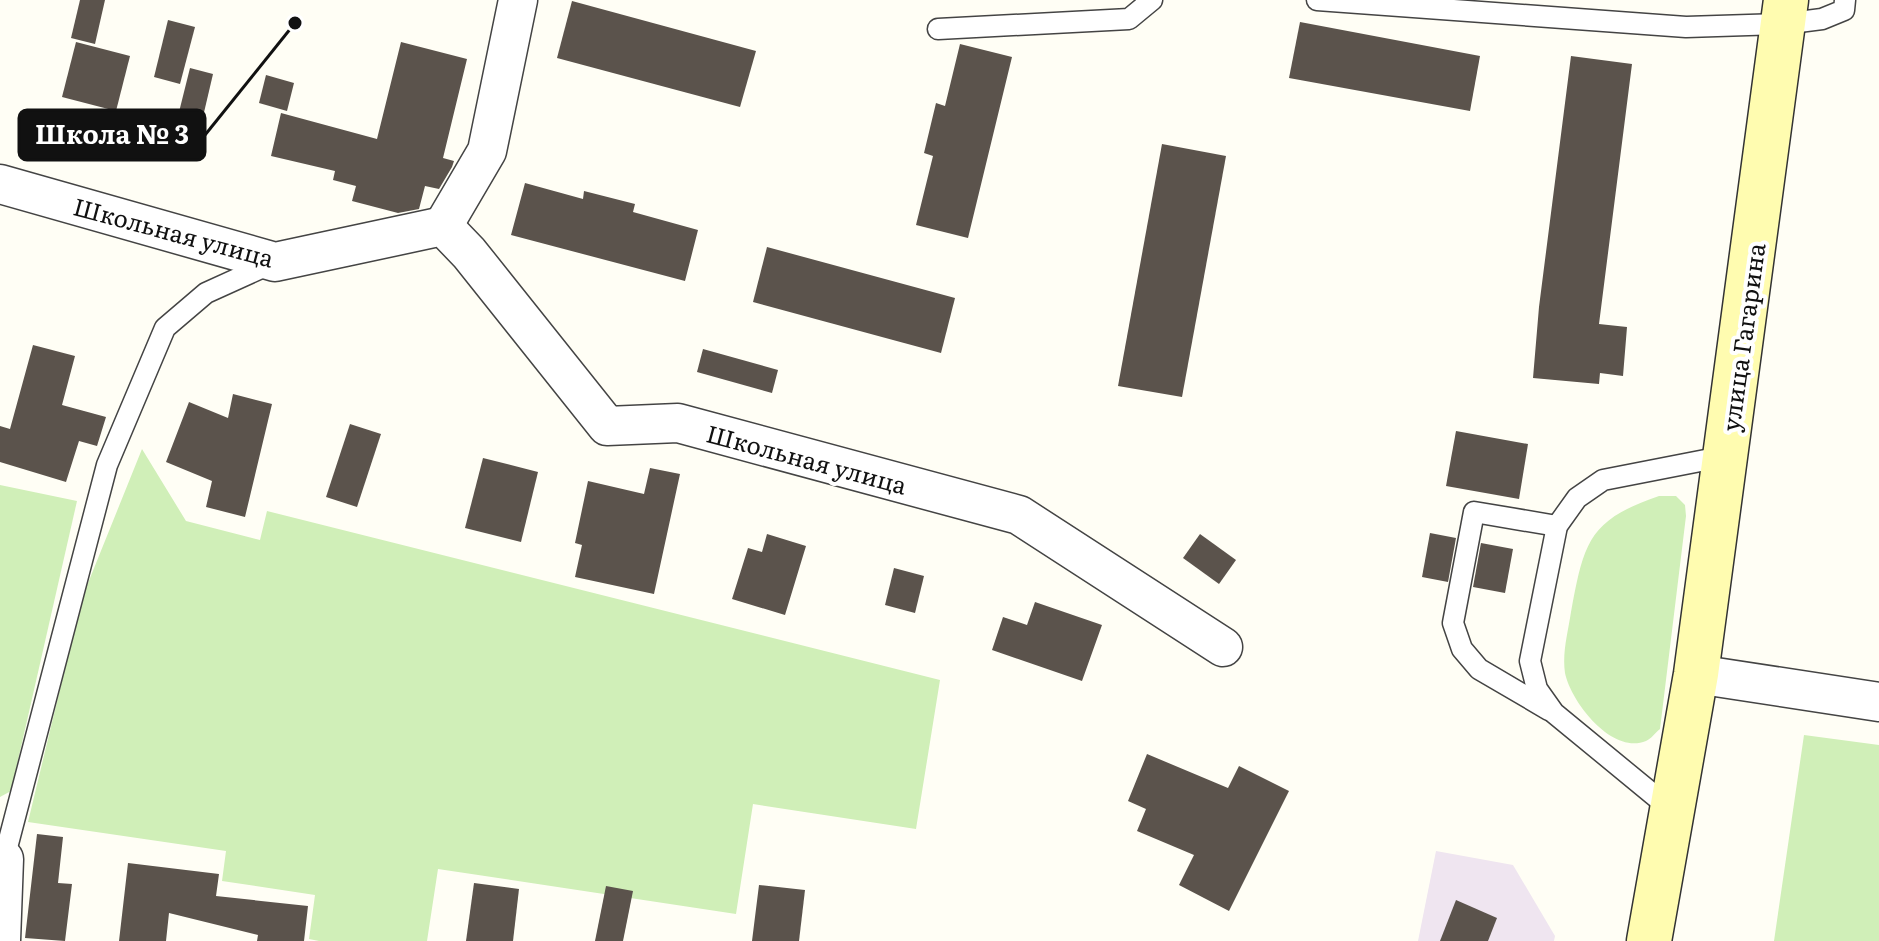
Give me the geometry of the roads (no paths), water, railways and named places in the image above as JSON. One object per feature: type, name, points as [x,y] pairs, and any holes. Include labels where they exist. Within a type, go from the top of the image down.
[{"type":"main road","name":"улица Гагарина","points":[[1649,941],[1696,674],[1785,12]]},
{"type":"street","points":[[443,226],[487,151],[518,0]]},
{"type":"street","name":"Школьная улица","points":[[0,184],[275,262],[443,226],[469,253],[607,426],[678,423],[1019,515],[1223,647]]},
{"type":"street","points":[[1696,674],[1879,702]]},
{"type":"street","points":[[1,941],[2,859]]},
{"type":"lane","points":[[938,29],[1129,19],[1152,0]]},
{"type":"lane","points":[[1317,0],[1686,27],[1785,12],[1822,19],[1844,10],[1845,0]]},
{"type":"lane","points":[[2,859],[107,465],[165,328],[206,293],[275,262]]},
{"type":"lane","points":[[1554,713],[1537,689],[1530,661],[1557,526],[1577,498],[1603,480],[1726,456]]},
{"type":"lane","points":[[1557,526],[1474,512],[1453,623],[1462,649],[1479,669],[1554,713],[1673,810]]},
{"type":"place","name":"Школа № 3","points":[[295,23]]}]
